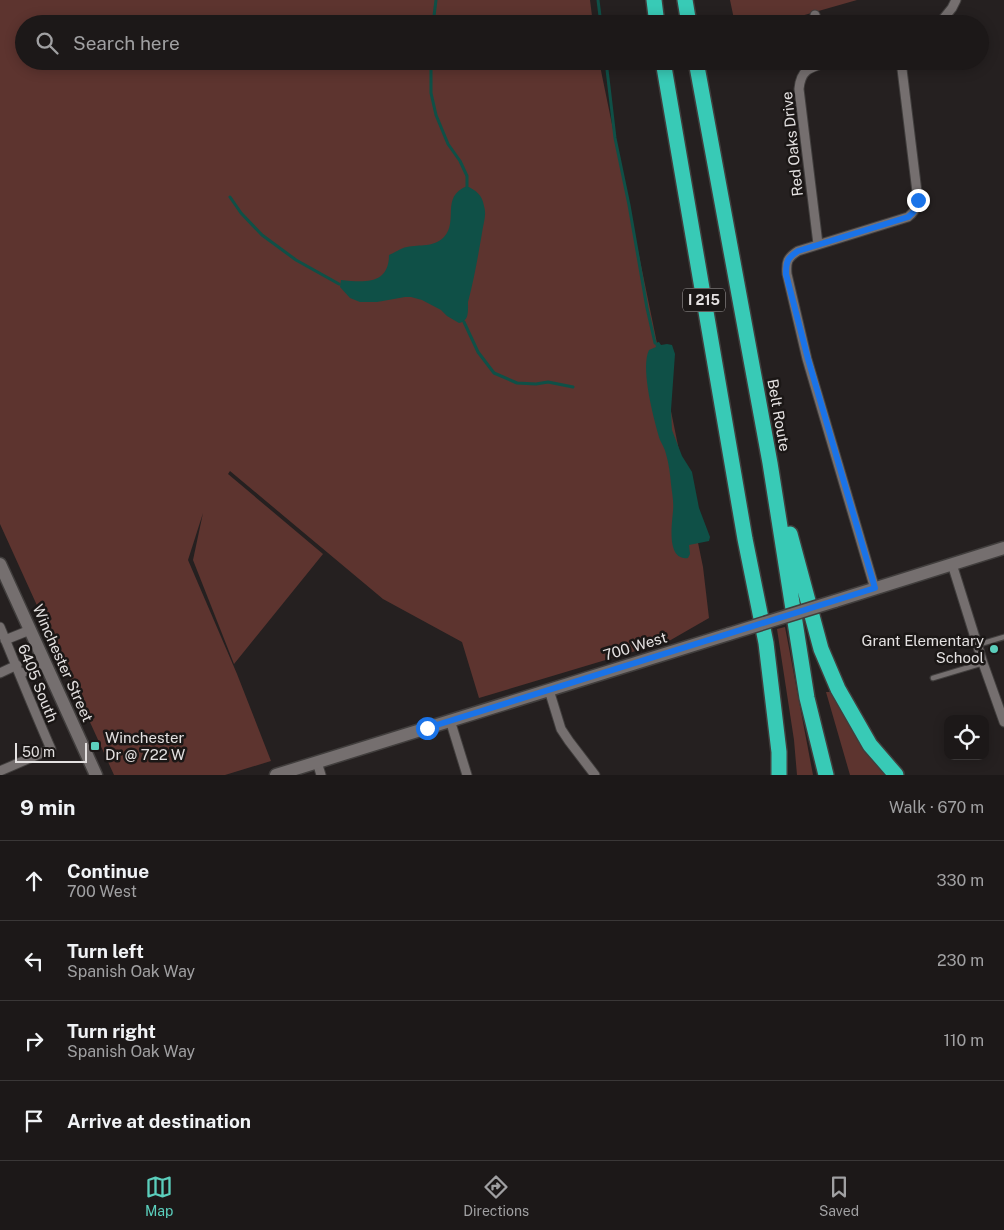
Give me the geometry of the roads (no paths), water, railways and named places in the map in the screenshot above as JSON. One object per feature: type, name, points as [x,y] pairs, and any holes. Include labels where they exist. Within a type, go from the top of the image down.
[{"type":"highway","points":[[654,0],[656,15]]},
{"type":"highway","points":[[685,0],[688,15]]},
{"type":"highway","name":"I 215","points":[[665,70],[743,529],[766,643],[778,752],[777,775]]},
{"type":"highway","name":"Belt Route","points":[[698,70],[770,463],[807,698],[826,775]]},
{"type":"highway","points":[[770,463],[821,649],[838,689],[870,745],[896,775]]},
{"type":"main road","name":"700 West","points":[[276,775],[1004,548]]},
{"type":"main road","name":"Winchester Street","points":[[0,564],[96,775]]},
{"type":"street","points":[[946,15],[956,0]]},
{"type":"street","name":"Red Oaks Drive","points":[[808,70],[804,72],[800,80],[799,89],[818,244]]},
{"type":"street","points":[[875,588],[808,359],[786,274],[787,261],[798,251],[908,217],[914,213],[917,207],[917,192],[902,70]]},
{"type":"street","points":[[952,564],[977,645],[1004,722]]},
{"type":"street","name":"6405 South","points":[[0,627],[51,749],[0,771]]},
{"type":"street","points":[[6,640],[30,630]]},
{"type":"street","points":[[0,673],[45,663]]},
{"type":"street","points":[[549,690],[561,729],[595,775]]},
{"type":"street","points":[[450,720],[467,775]]},
{"type":"street","points":[[317,762],[321,775]]},
{"type":"lane","points":[[977,645],[1004,637]]},
{"type":"lane","points":[[934,678],[983,663]]},
{"type":"waterway","points":[[434,15],[436,0]]},
{"type":"waterway","points":[[598,0],[600,15]]},
{"type":"waterway","points":[[431,70],[431,93],[436,115],[448,144],[460,161],[467,176],[467,186]]},
{"type":"waterway","points":[[607,70],[615,138],[655,343]]},
{"type":"waterway","points":[[230,197],[241,213],[262,235],[296,260],[339,284]]},
{"type":"waterway","points":[[464,322],[478,352],[494,373],[517,383],[536,384],[548,382],[573,387]]},
{"type":"place","name":"Grant Elementary School","points":[[994,649]]},
{"type":"place","name":"Winchester Dr @ 722 W","points":[[95,746]]}]
